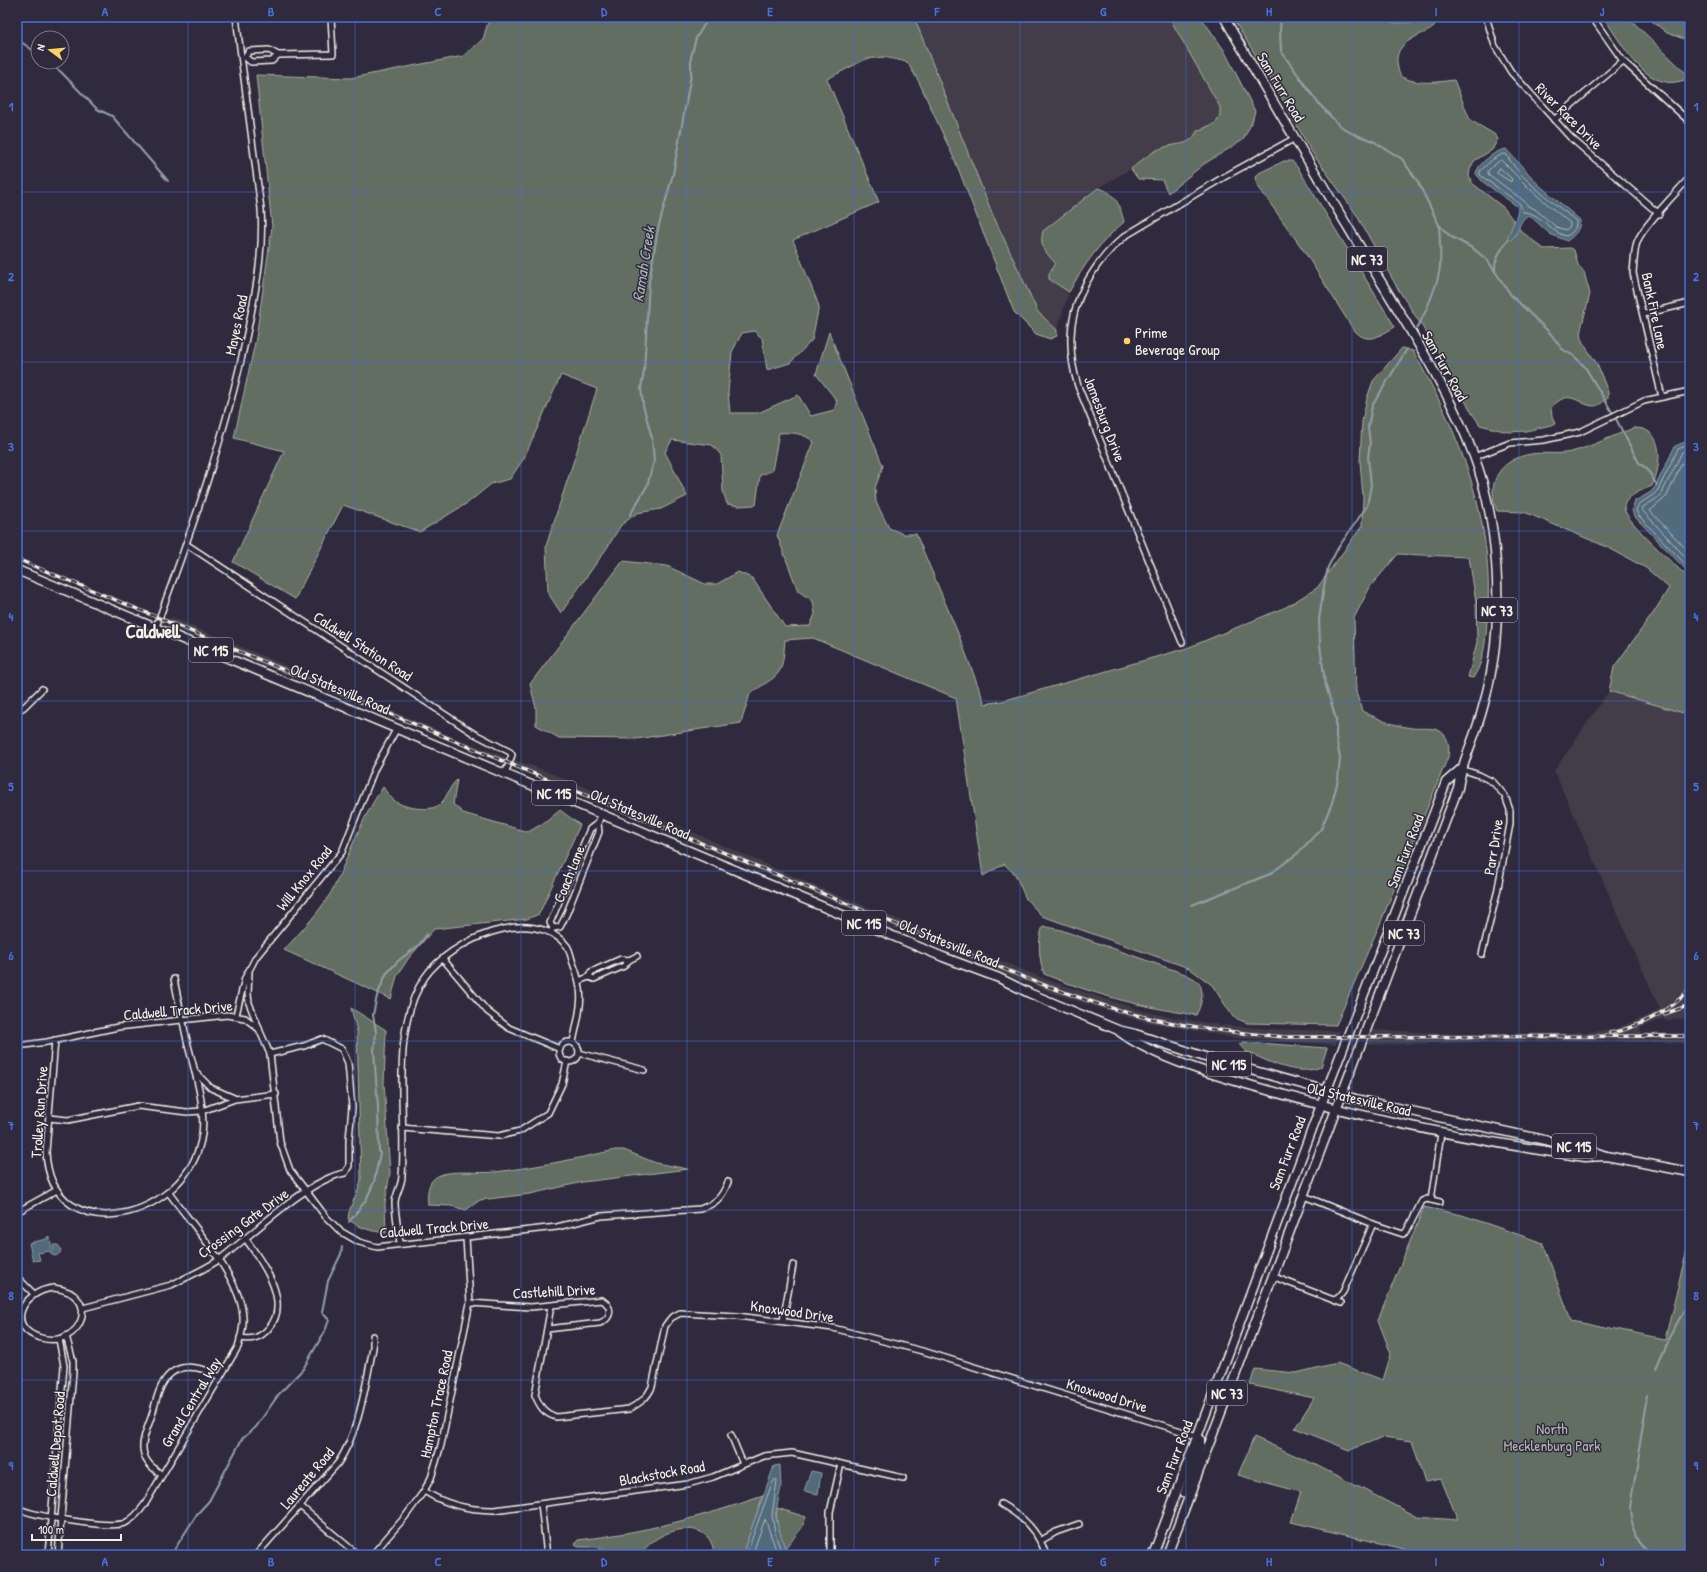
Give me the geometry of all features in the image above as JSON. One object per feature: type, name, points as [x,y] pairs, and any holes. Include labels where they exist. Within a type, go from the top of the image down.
[{"type":"main road","name":"Sam Furr Road","points":[[1167,1555],[1177,1525],[1448,817],[1458,788],[1461,769],[1477,727],[1489,686],[1497,616],[1496,568],[1492,532],[1474,457],[1440,382],[1224,17]]},
{"type":"main road","name":"Old Statesville Road","points":[[17,570],[602,813],[943,957],[999,978],[1029,993],[1118,1030],[1208,1058],[1341,1095],[1586,1149],[1606,1156],[1690,1172]]},
{"type":"main road","name":"Sam Furr Road","points":[[1154,1555],[1320,1105],[1446,782],[1461,769]]},
{"type":"main road","name":"Old Statesville Road","points":[[1118,1030],[1132,1041],[1193,1067],[1320,1105],[1441,1133],[1585,1157],[1606,1156]]},
{"type":"main road","points":[[1470,1137],[1497,1137],[1530,1143],[1542,1139]]},
{"type":"main road","points":[[1177,1525],[1189,1477],[1200,1446],[1200,1439],[1197,1436]]},
{"type":"street","name":"Mayes Road","points":[[156,627],[212,471],[233,395],[260,267],[262,227],[261,209],[244,57],[236,17]]},
{"type":"street","points":[[278,55],[272,61],[251,62],[244,57],[249,52],[269,50],[278,55],[333,54],[331,17]]},
{"type":"street","name":"River Race Drive","points":[[1486,17],[1495,46],[1511,72],[1570,137],[1658,214]]},
{"type":"street","points":[[1592,17],[1623,61],[1690,122]]},
{"type":"street","points":[[1554,120],[1623,61]]},
{"type":"street","name":"Jamesburg Drive","points":[[1182,642],[1078,386],[1070,343],[1073,319],[1080,296],[1093,270],[1111,247],[1125,236],[1224,177],[1295,138]]},
{"type":"street","name":"Bank Fire Lane","points":[[1662,397],[1633,273],[1634,258],[1637,241],[1648,224],[1690,177]]},
{"type":"street","points":[[1643,314],[1690,303]]},
{"type":"street","points":[[1474,457],[1510,443],[1544,440],[1580,432],[1640,403],[1690,390]]},
{"type":"street","name":"Caldwell Station Road","points":[[186,544],[473,733],[510,752],[512,755],[505,774]]},
{"type":"street","points":[[17,711],[29,703],[42,689]]},
{"type":"street","name":"Will Knox Road","points":[[236,1015],[245,978],[265,945],[342,852],[375,768],[397,728]]},
{"type":"street","name":"Parr Drive","points":[[1461,769],[1479,775],[1493,782],[1504,796],[1510,810],[1510,824],[1499,886],[1482,954]]},
{"type":"street","name":"Coach Lane","points":[[553,928],[560,927],[599,832],[598,823],[602,813]]},
{"type":"street","name":"Coach Lane","points":[[553,928],[550,923],[590,829],[598,823]]},
{"type":"street","points":[[570,877],[579,880]]},
{"type":"street","points":[[400,1244],[395,1202],[402,1177],[405,1031],[411,1003],[425,977],[459,945],[509,927],[526,927],[550,933],[567,946],[580,980],[582,993],[573,1042]]},
{"type":"street","name":"Coach Lane","points":[[550,933],[553,928]]},
{"type":"street","points":[[580,980],[589,977],[594,979],[624,966],[629,960],[637,956]]},
{"type":"street","points":[[443,959],[487,1011],[509,1028],[560,1049]]},
{"type":"street","name":"Will Knox Road","points":[[249,971],[249,1003],[259,1029]]},
{"type":"street","name":"Trolley Run Drive","points":[[55,1040],[46,1165],[61,1196],[79,1209],[104,1215],[129,1213],[168,1193],[189,1171],[197,1155],[202,1135],[202,1111],[195,1072],[174,979]]},
{"type":"street","name":"Caldwell Track Drive","points":[[17,1046],[118,1027],[183,1020],[236,1015],[252,1022],[259,1029],[270,1054],[276,1094],[280,1142],[290,1170],[326,1217],[340,1231],[359,1242],[378,1247],[557,1227],[601,1216],[700,1209],[714,1204],[724,1194],[728,1182]]},
{"type":"street","name":"Crossing Gate Drive","points":[[83,1308],[171,1284],[219,1260],[245,1238],[306,1192],[327,1178],[345,1173],[349,1166],[349,1140],[352,1107],[348,1063],[342,1049],[322,1039],[304,1046],[270,1054]]},
{"type":"street","points":[[566,1042],[573,1042],[578,1046],[579,1053],[576,1059],[567,1061],[560,1055],[560,1049],[566,1042]]},
{"type":"street","points":[[579,1053],[644,1070]]},
{"type":"street","points":[[402,1128],[499,1136],[520,1131],[548,1113],[562,1084],[567,1061]]},
{"type":"street","points":[[195,1072],[211,1088],[235,1099]]},
{"type":"street","points":[[49,1118],[68,1120],[138,1106],[187,1112],[202,1111],[235,1099],[276,1094]]},
{"type":"street","points":[[1431,1200],[1441,1133]]},
{"type":"street","points":[[17,1212],[57,1190]]},
{"type":"street","name":"Grand Central Way","points":[[17,1508],[29,1513],[99,1525],[125,1522],[140,1512],[238,1347],[243,1317],[242,1305],[230,1275],[168,1193]]},
{"type":"street","points":[[1304,1196],[1373,1224],[1403,1234],[1412,1222],[1419,1204],[1427,1199],[1440,1202]]},
{"type":"street","points":[[1334,1300],[1343,1292],[1373,1224]]},
{"type":"street","points":[[240,1338],[251,1339],[266,1332],[274,1321],[278,1307],[267,1270],[245,1238]]},
{"type":"street","name":"Hampton Trace Road","points":[[372,1555],[405,1517],[424,1491],[431,1478],[442,1445],[470,1303],[466,1238]]},
{"type":"street","points":[[783,1321],[792,1265]]},
{"type":"street","points":[[1272,1276],[1341,1303]]},
{"type":"street","points":[[17,1277],[34,1294]]},
{"type":"street","points":[[47,1289],[60,1289],[72,1293],[77,1297],[83,1308],[82,1319],[79,1325],[59,1340],[35,1336],[19,1321],[24,1303],[34,1294],[47,1289]]},
{"type":"street","name":"Castlehill Drive","points":[[470,1303],[531,1307],[602,1300],[608,1304],[610,1315],[607,1320],[600,1323],[547,1329]]},
{"type":"street","name":"Knoxwood Drive","points":[[551,1306],[535,1395],[539,1405],[546,1414],[556,1417],[629,1409],[640,1404],[648,1396],[652,1387],[665,1326],[671,1318],[680,1312],[737,1316],[834,1328],[898,1344],[1197,1436]]},
{"type":"street","name":"Caldwell Depot Road","points":[[58,1555],[73,1372],[73,1361],[66,1336]]},
{"type":"street","name":"Laureate Road","points":[[256,1555],[338,1463],[346,1450],[353,1434],[374,1348],[373,1336]]},
{"type":"street","name":"Caldwell Depot Road","points":[[48,1555],[64,1366],[59,1340]]},
{"type":"street","points":[[162,1475],[145,1459],[142,1448],[147,1428],[164,1382],[173,1373],[187,1367],[204,1369],[220,1377]]},
{"type":"street","points":[[731,1435],[742,1464]]},
{"type":"street","name":"Blackstock Road","points":[[424,1491],[451,1504],[479,1510],[541,1504],[688,1484],[713,1477],[742,1464],[771,1454],[792,1453],[903,1478]]},
{"type":"street","points":[[830,1555],[830,1512],[841,1464]]},
{"type":"street","points":[[541,1504],[547,1555]]},
{"type":"street","points":[[1001,1504],[1019,1516],[1040,1541],[1046,1555]]},
{"type":"street","points":[[300,1506],[358,1555]]},
{"type":"street","points":[[1040,1541],[1056,1532],[1079,1524]]},
{"type":"shaded area","points":[[914,17],[1169,17],[1220,107],[1220,115],[1216,123],[1202,129],[1186,143],[1165,147],[1143,159],[1131,169],[1098,188],[1043,231],[1043,249],[1056,263],[1049,274],[1049,279],[1069,292],[1057,330],[1038,312],[992,213]]},
{"type":"shaded area","points":[[171,617],[456,738],[508,758],[505,764],[167,625]]},
{"type":"shaded area","points":[[1609,691],[1690,715],[1690,1018],[1666,1021],[1664,1018],[1640,1028],[1642,1033],[1690,1033],[1690,1043],[1566,1040],[1368,1045],[1372,1030],[1470,1034],[1567,1033],[1612,1030],[1650,1015],[1660,1009],[1554,771]]},
{"type":"shaded area","points":[[514,760],[533,766],[654,815],[818,887],[1053,982],[1143,1011],[1170,1017],[1221,1025],[1271,1029],[1340,1031],[1336,1045],[1236,1038],[1140,1021],[1049,992],[511,767]]},
{"type":"green space","points":[[486,17],[914,17],[992,213],[1038,312],[1057,330],[1057,336],[1050,339],[1036,334],[1014,312],[956,163],[919,82],[907,62],[884,57],[866,59],[827,79],[879,202],[793,240],[819,306],[812,340],[790,363],[767,370],[762,338],[754,331],[742,333],[732,352],[728,392],[730,413],[758,413],[798,395],[811,416],[834,410],[837,401],[816,374],[829,332],[883,466],[875,488],[876,502],[889,528],[903,534],[916,534],[958,633],[985,704],[1002,701],[1187,648],[1286,607],[1317,588],[1362,526],[1363,497],[1360,461],[1362,421],[1367,398],[1373,381],[1402,348],[1413,351],[1446,414],[1471,480],[1480,514],[1486,549],[1488,584],[1486,635],[1484,650],[1477,672],[1473,678],[1468,677],[1477,642],[1476,602],[1469,557],[1398,554],[1370,587],[1354,618],[1356,692],[1362,711],[1399,726],[1438,730],[1447,738],[1449,749],[1448,757],[1382,919],[1336,1025],[1247,1023],[1233,1017],[1212,985],[1189,968],[1042,916],[1026,899],[1015,874],[1004,864],[983,876],[956,698],[813,638],[785,640],[781,669],[778,674],[750,694],[741,723],[636,739],[559,738],[536,725],[536,708],[530,684],[623,561],[667,566],[705,584],[717,584],[738,572],[752,578],[785,627],[810,626],[815,614],[813,601],[798,591],[777,535],[814,442],[802,435],[793,433],[779,433],[772,471],[760,475],[756,505],[739,506],[727,504],[723,491],[721,455],[712,445],[672,440],[665,452],[687,496],[661,509],[637,513],[621,525],[607,548],[561,613],[548,593],[546,546],[597,389],[561,375],[524,458],[510,479],[491,484],[469,502],[420,532],[343,505],[295,599],[233,562],[284,451],[234,438],[256,338],[272,227],[256,75],[351,78],[463,56],[483,39],[489,19]]},
{"type":"green space","points":[[1169,17],[1201,17],[1224,50],[1255,111],[1252,122],[1243,140],[1204,164],[1168,193],[1162,180],[1138,179],[1131,169],[1147,156],[1156,151],[1165,147],[1188,142],[1197,131],[1216,123],[1220,115],[1220,107]]},
{"type":"green space","points":[[1232,17],[1385,17],[1394,23],[1431,21],[1435,23],[1434,27],[1430,30],[1411,39],[1401,48],[1398,53],[1397,60],[1400,74],[1402,77],[1416,82],[1454,80],[1470,120],[1494,134],[1498,139],[1492,150],[1474,161],[1470,169],[1469,176],[1472,183],[1504,208],[1521,231],[1544,249],[1570,248],[1574,250],[1578,265],[1584,272],[1590,294],[1581,329],[1582,341],[1597,364],[1608,392],[1608,398],[1600,404],[1594,406],[1574,399],[1564,398],[1551,408],[1555,424],[1526,431],[1508,432],[1480,425],[1470,410],[1438,351],[1398,289],[1356,214],[1311,151],[1280,95]]},
{"type":"green space","points":[[1603,17],[1628,17],[1690,77],[1690,79],[1669,82],[1656,79],[1646,73],[1630,56]]},
{"type":"green space","points":[[1647,17],[1690,17],[1690,41],[1667,33]]},
{"type":"green space","points":[[1284,161],[1292,161],[1298,168],[1395,327],[1373,338],[1364,337],[1353,329],[1304,251],[1257,185],[1255,177],[1257,174]]},
{"type":"green space","points":[[1098,188],[1113,196],[1119,205],[1124,222],[1093,254],[1069,292],[1049,279],[1049,274],[1055,263],[1042,245],[1043,231]]},
{"type":"green space","points":[[1634,428],[1644,429],[1651,434],[1656,441],[1659,459],[1658,468],[1652,486],[1630,497],[1624,508],[1633,523],[1642,533],[1690,579],[1690,715],[1609,691],[1614,667],[1654,612],[1669,588],[1646,568],[1607,547],[1524,512],[1497,511],[1494,500],[1493,491],[1498,474],[1511,461],[1531,454],[1571,452]]},
{"type":"green space","points":[[457,780],[453,804],[463,813],[528,832],[547,821],[560,810],[580,825],[539,914],[527,919],[434,929],[408,959],[397,976],[391,999],[284,950],[312,919],[330,894],[363,822],[383,787],[391,798],[404,806],[423,809],[439,805]]},
{"type":"green space","points":[[1043,926],[1061,930],[1193,978],[1200,984],[1202,993],[1200,1007],[1196,1015],[1118,999],[1044,974],[1039,950]]},
{"type":"green space","points":[[351,1008],[386,1030],[384,1083],[390,1173],[385,1203],[386,1233],[366,1229],[348,1219],[361,1179],[357,1031]]},
{"type":"green space","points":[[1244,1042],[1327,1048],[1321,1067],[1311,1070],[1301,1070],[1272,1063],[1245,1051],[1239,1044]]},
{"type":"green space","points":[[615,1150],[624,1150],[656,1163],[688,1169],[583,1182],[530,1194],[480,1200],[466,1210],[451,1206],[428,1205],[428,1189],[432,1181],[434,1178],[444,1174],[510,1170],[586,1157]]},
{"type":"green space","name":"North Mecklenburg Park","points":[[1424,1207],[1462,1215],[1543,1243],[1571,1320],[1665,1339],[1690,1238],[1690,1555],[1403,1555],[1404,1549],[1291,1522],[1301,1492],[1238,1475],[1254,1437],[1314,1464],[1417,1517],[1458,1520],[1441,1479],[1425,1482],[1412,1441],[1383,1437],[1350,1450],[1295,1428],[1314,1398],[1250,1385],[1255,1369],[1296,1373],[1337,1363],[1383,1380],[1391,1354],[1378,1320]]},
{"type":"green space","points":[[763,1496],[742,1555],[714,1555],[711,1542],[704,1534],[693,1530],[669,1532],[648,1546],[641,1555],[613,1555],[597,1547],[580,1547],[575,1544],[578,1540],[649,1529],[717,1511]]},
{"type":"green space","points":[[777,1508],[806,1517],[802,1528],[785,1548],[778,1529]]},
{"type":"water","points":[[1506,149],[1539,185],[1580,220],[1579,227],[1576,232],[1567,241],[1550,234],[1529,215],[1522,220],[1514,237],[1507,241],[1517,214],[1518,207],[1483,182],[1476,174],[1483,162],[1497,152]]},
{"type":"water","points":[[1690,440],[1690,574],[1634,516],[1632,510],[1635,501],[1651,492],[1655,487],[1675,446]]},
{"type":"water","points":[[47,1237],[50,1237],[52,1250],[54,1250],[53,1245],[58,1245],[61,1249],[60,1253],[56,1256],[52,1255],[50,1251],[38,1253],[40,1260],[33,1261],[29,1243],[47,1239]]},
{"type":"water","points":[[780,1465],[781,1487],[775,1516],[787,1555],[742,1555],[774,1466]]},
{"type":"water","points":[[811,1471],[821,1473],[818,1494],[804,1491]]},
{"type":"waterway","name":"Ramah Creek","points":[[630,515],[647,486],[654,461],[652,438],[643,405],[641,388],[644,371],[649,282],[658,229],[673,174],[691,75],[691,57],[696,38],[709,17]]},
{"type":"waterway","points":[[1281,17],[1281,51],[1318,103],[1339,125],[1351,133],[1373,141],[1402,159],[1418,182],[1439,225],[1450,236],[1474,249],[1488,261],[1511,295],[1550,333],[1562,349],[1574,356],[1585,367],[1612,412]]},
{"type":"waterway","points":[[17,39],[30,48]]},
{"type":"waterway","points":[[58,70],[97,109],[112,116],[168,181]]},
{"type":"waterway","points":[[1417,328],[1431,298],[1439,273],[1439,226]]},
{"type":"waterway","points":[[1495,271],[1500,251],[1507,241]]},
{"type":"waterway","points":[[1192,905],[1270,874],[1298,853],[1321,829],[1332,803],[1338,780],[1340,758],[1336,736],[1336,719],[1325,683],[1320,645],[1319,620],[1324,586],[1328,567],[1338,548],[1367,506],[1371,485],[1368,457],[1370,444],[1368,427],[1372,406],[1407,349]]},
{"type":"waterway","points":[[1616,419],[1639,463],[1647,469],[1657,485]]},
{"type":"waterway","points":[[349,1222],[366,1200],[374,1182],[380,1153],[374,1051],[376,1032],[373,1015],[377,996],[386,974],[398,961],[419,945],[427,934]]},
{"type":"waterway","points":[[171,1555],[197,1514],[209,1501],[242,1439],[256,1427],[279,1394],[303,1369],[325,1331],[329,1320],[322,1312],[328,1281],[341,1254],[342,1247]]},
{"type":"waterway","points":[[1655,1368],[1666,1343],[1690,1300]]},
{"type":"waterway","points":[[1648,1395],[1629,1509],[1631,1523],[1637,1535],[1655,1555]]},
{"type":"railway","points":[[17,559],[1033,981],[1082,999],[1119,1010],[1151,1019],[1189,1026],[1287,1037],[1690,1036]]},
{"type":"railway","points":[[1610,1033],[1632,1027],[1653,1017],[1673,1004],[1690,989]]},
{"type":"railway","points":[[1664,1014],[1690,1005]]},
{"type":"place","name":"Prime Beverage Group","points":[[1127,341]]},
{"type":"district","name":"Caldwell","points":[[153,631]]}]
